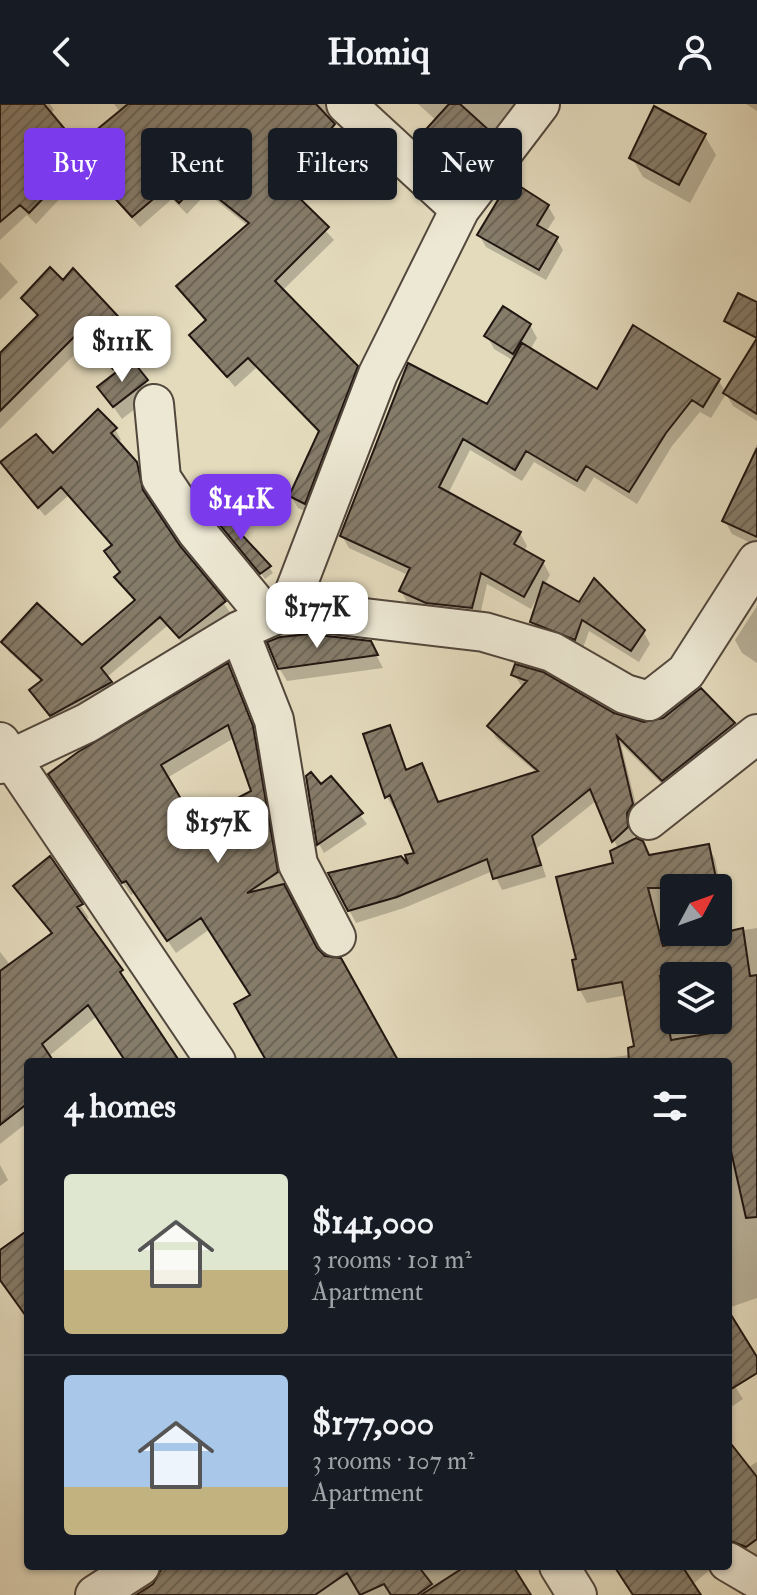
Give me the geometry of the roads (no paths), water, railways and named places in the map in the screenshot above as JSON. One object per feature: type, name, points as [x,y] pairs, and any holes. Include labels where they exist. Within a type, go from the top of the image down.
[{"type":"street","points":[[346,104],[460,209]]},
{"type":"street","points":[[336,937],[298,864],[274,720],[265,620],[378,374],[460,209],[540,104]]},
{"type":"street","points":[[154,404],[161,478],[197,532],[265,620]]},
{"type":"street","points":[[213,1058],[3,754],[87,723],[265,620],[484,632],[552,652],[625,694],[649,701],[686,672],[757,561]]},
{"type":"street","points":[[648,820],[757,734]]},
{"type":"street","points":[[732,1564],[757,1579]]},
{"type":"street","points":[[95,1595],[134,1570]]},
{"type":"street","points":[[561,1570],[577,1595]]}]
